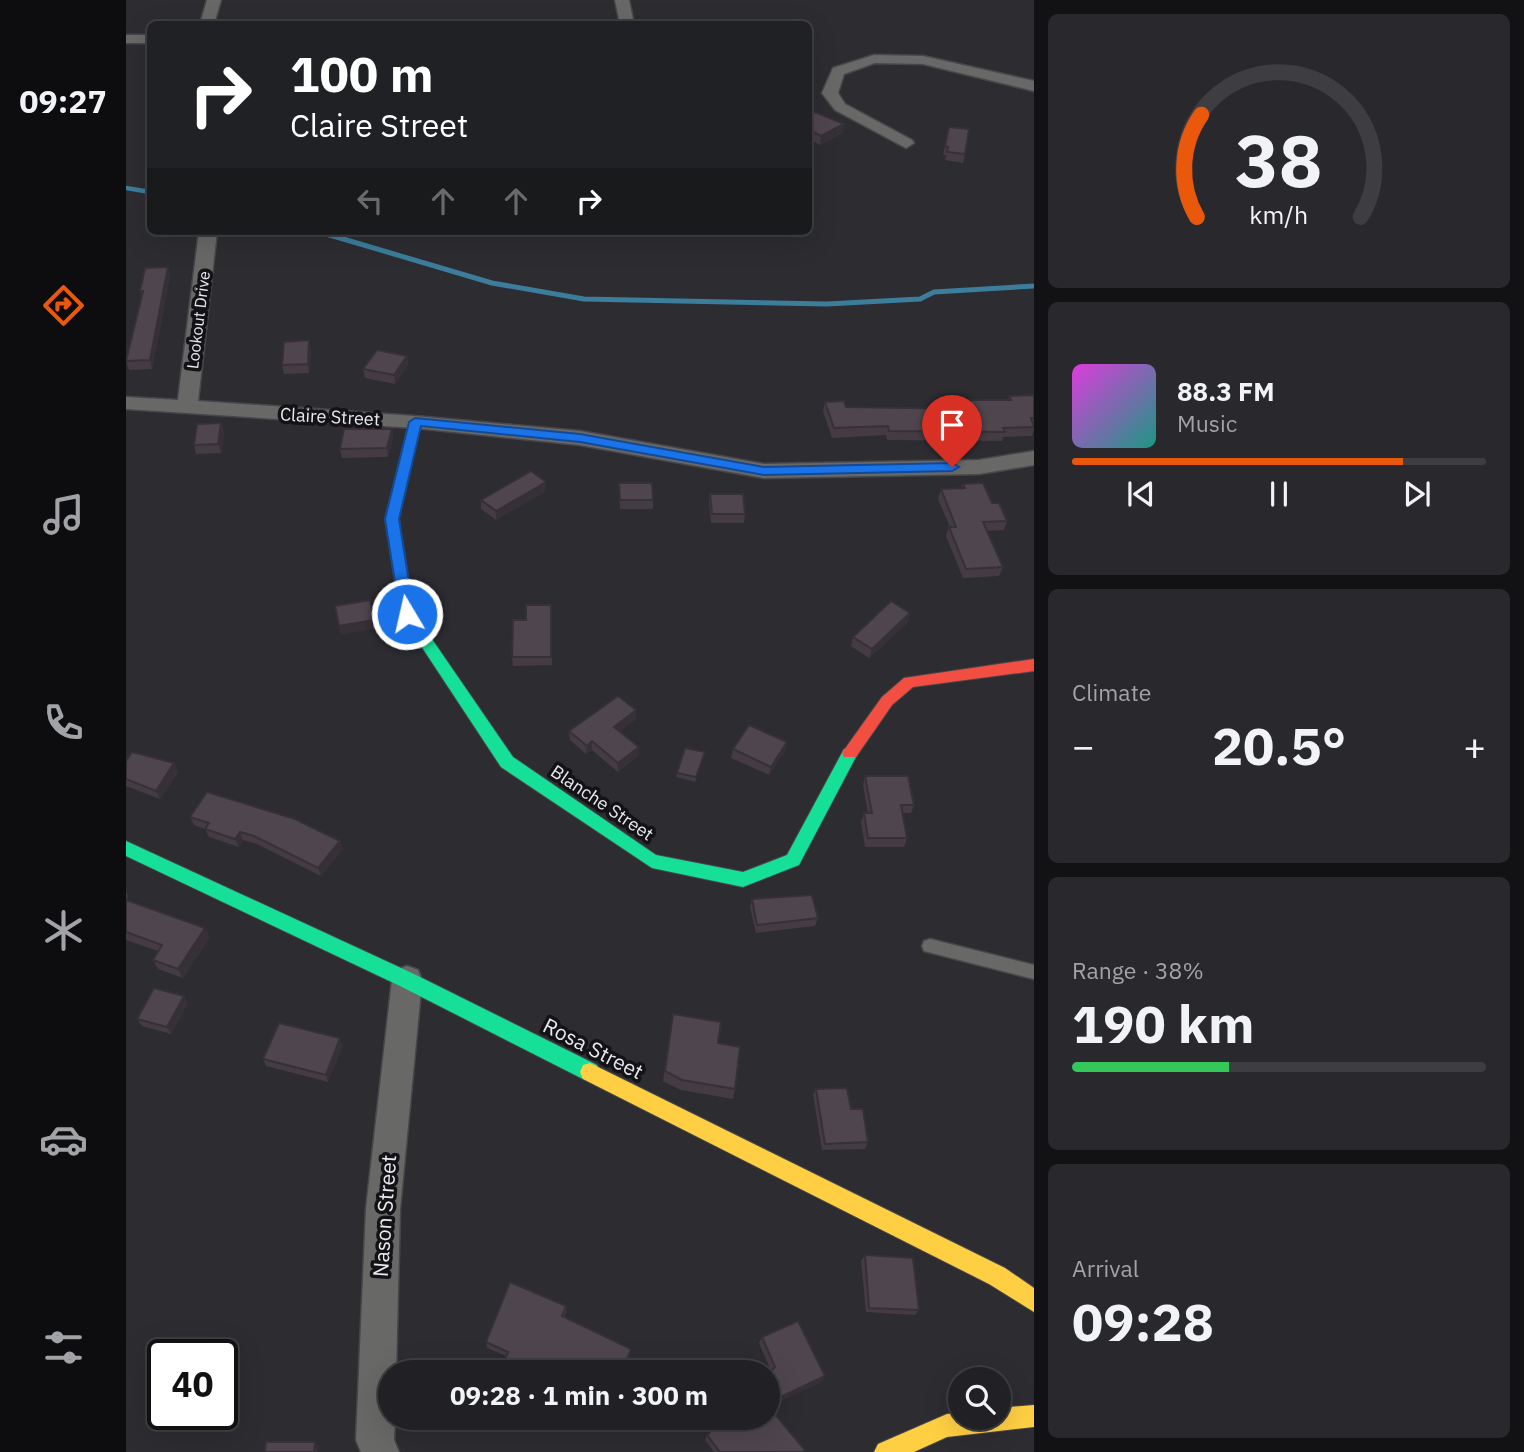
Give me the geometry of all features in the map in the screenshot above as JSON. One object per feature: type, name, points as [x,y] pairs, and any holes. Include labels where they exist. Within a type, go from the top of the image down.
[{"type":"street","points":[[208,21],[214,0]]},
{"type":"street","points":[[622,0],[626,21]]},
{"type":"street","points":[[126,39],[147,39]]},
{"type":"street","points":[[830,93],[838,71],[874,58],[923,60],[1034,86]]},
{"type":"street","points":[[812,94],[830,93]]},
{"type":"street","points":[[830,93],[840,107],[906,143]]},
{"type":"street","name":"Lookout Drive","points":[[187,409],[208,235]]},
{"type":"street","name":"Claire Street","points":[[126,403],[415,422],[580,438],[764,471],[979,467],[1034,458]]},
{"type":"street","name":"Blanche Street","points":[[415,422],[392,519],[407,614],[507,762],[652,861],[743,880],[793,860],[851,752],[887,701],[909,682],[1034,666]]},
{"type":"street","name":"Rosa Street","points":[[126,848],[407,980],[998,1276],[1034,1301]]},
{"type":"street","name":"Nason Street","points":[[380,1452],[375,1440],[383,1209],[407,980]]},
{"type":"street","points":[[886,1452],[947,1426],[1034,1416]]},
{"type":"lane","points":[[930,946],[1034,972]]},
{"type":"building","points":[[815,112],[844,124],[821,136],[812,131],[812,113]]},
{"type":"building","points":[[949,127],[969,129],[965,154],[947,152],[948,147],[945,146]]},
{"type":"building","points":[[168,267],[150,360],[126,361],[143,291],[140,291],[145,268]]},
{"type":"building","points":[[309,340],[308,364],[282,365],[284,342]]},
{"type":"building","points":[[377,350],[407,356],[394,375],[363,369]]},
{"type":"building","points":[[1034,395],[1034,418],[1031,418],[1034,427],[1003,428],[1005,432],[889,431],[888,426],[834,428],[825,402],[844,401],[846,407],[969,409],[966,400],[1011,400],[1009,396]]},
{"type":"building","points":[[221,423],[218,444],[194,445],[197,424]]},
{"type":"building","points":[[344,429],[392,429],[387,448],[340,449]]},
{"type":"building","points":[[531,471],[546,482],[496,511],[481,500]]},
{"type":"building","points":[[619,483],[652,483],[653,500],[620,500]]},
{"type":"building","points":[[983,483],[992,503],[999,503],[1007,521],[983,522],[1003,567],[966,569],[949,527],[956,527],[941,489],[965,488],[963,484]]},
{"type":"building","points":[[710,494],[743,494],[745,514],[712,514]]},
{"type":"building","points":[[370,600],[374,620],[339,626],[335,606]]},
{"type":"building","points":[[891,601],[910,613],[872,649],[853,637]]},
{"type":"building","points":[[526,605],[551,605],[551,657],[512,657],[513,620],[526,620]]},
{"type":"building","points":[[618,696],[636,710],[614,727],[639,747],[618,763],[592,741],[587,746],[569,731]]},
{"type":"building","points":[[749,725],[787,742],[771,767],[733,749]]},
{"type":"building","points":[[685,748],[705,752],[696,777],[677,773]]},
{"type":"building","points":[[132,752],[174,763],[156,791],[126,779],[126,761]]},
{"type":"building","points":[[865,776],[908,776],[914,805],[901,805],[907,838],[868,838],[864,813],[872,813]]},
{"type":"building","points":[[207,792],[295,819],[340,841],[318,868],[254,836],[240,832],[235,839],[205,829],[209,823],[190,817]]},
{"type":"building","points":[[812,895],[818,918],[757,925],[752,899]]},
{"type":"building","points":[[126,900],[205,928],[178,969],[153,960],[162,945],[126,932]]},
{"type":"building","points":[[154,988],[184,996],[167,1027],[137,1019]]},
{"type":"building","points":[[673,1014],[721,1022],[718,1043],[740,1047],[735,1089],[682,1080],[665,1071]]},
{"type":"building","points":[[279,1023],[340,1038],[326,1075],[263,1059]]},
{"type":"building","points":[[847,1088],[851,1109],[863,1109],[868,1142],[825,1144],[816,1089]]},
{"type":"building","points":[[865,1255],[913,1258],[919,1310],[869,1308]]},
{"type":"building","points":[[510,1282],[566,1306],[562,1316],[631,1349],[627,1360],[505,1360],[508,1352],[486,1342]]},
{"type":"building","points":[[798,1321],[825,1376],[780,1397],[780,1360],[772,1360],[762,1337]]},
{"type":"building","points":[[780,1420],[805,1450],[720,1452],[707,1435],[712,1430],[780,1430]]},
{"type":"building","points":[[266,1442],[315,1442],[314,1452],[265,1452]]},
{"type":"waterway","points":[[126,188],[147,192]]},
{"type":"waterway","points":[[330,235],[492,283],[584,299],[827,304],[920,299],[934,292],[1034,286]]},
{"type":"traffic: fast","points":[[415,422],[392,519],[407,614],[507,762],[652,861],[743,880],[793,860],[850,753]]},
{"type":"traffic: fast","points":[[126,848],[407,980],[590,1072]]},
{"type":"traffic: slow","points":[[590,1072],[997,1276],[1034,1301]]},
{"type":"traffic: slow","points":[[886,1452],[947,1426],[1034,1416]]},
{"type":"traffic: jam","points":[[850,753],[887,701],[909,682],[1034,665]]},
{"type":"route","points":[[407,614],[392,519],[415,422],[580,438],[764,471],[952,467]]}]
